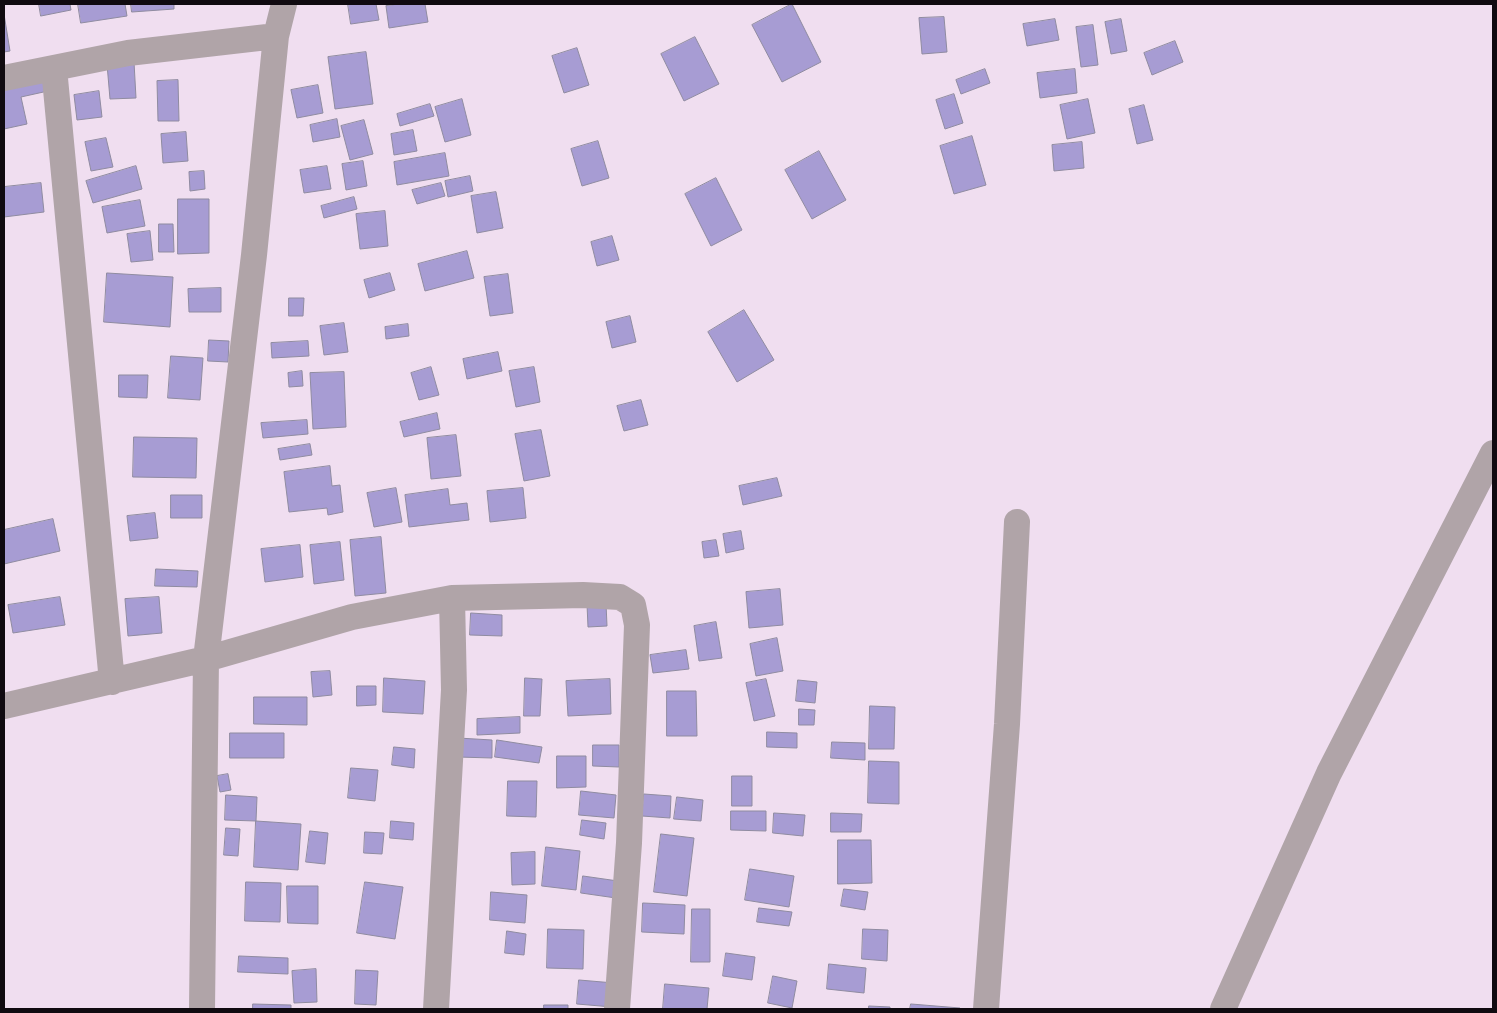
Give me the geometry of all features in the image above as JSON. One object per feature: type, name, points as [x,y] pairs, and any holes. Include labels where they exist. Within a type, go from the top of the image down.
[{"type":"street","points":[[202,1009],[206,660],[254,255],[276,36],[284,4]]},
{"type":"street","points":[[4,78],[128,53],[276,36]]},
{"type":"street","points":[[54,68],[112,682]]},
{"type":"street","points":[[1223,1009],[1329,773],[1493,453]]},
{"type":"street","points":[[986,1009],[1007,724],[1018,522]]},
{"type":"street","points":[[4,706],[206,660],[352,617],[452,598],[583,595],[620,597],[632,605],[637,625],[629,843],[617,1009]]},
{"type":"street","points":[[436,1009],[454,690],[452,598]]},
{"type":"building","points":[[39,4],[70,4],[71,10],[41,16]]},
{"type":"building","points":[[78,4],[125,4],[127,16],[81,23]]},
{"type":"building","points":[[131,4],[174,4],[174,9],[132,12]]},
{"type":"building","points":[[348,4],[376,4],[379,20],[351,24]]},
{"type":"building","points":[[425,4],[428,22],[389,28],[386,6]]},
{"type":"building","points":[[792,4],[821,62],[782,82],[752,25]]},
{"type":"building","points":[[4,14],[10,51],[4,52]]},
{"type":"building","points":[[944,17],[947,52],[922,54],[919,18]]},
{"type":"building","points":[[1055,19],[1059,40],[1027,46],[1023,24]]},
{"type":"building","points":[[1121,19],[1127,51],[1111,54],[1105,22]]},
{"type":"building","points":[[1093,25],[1098,65],[1081,67],[1076,27]]},
{"type":"building","points":[[695,37],[719,84],[684,101],[661,54]]},
{"type":"building","points":[[1175,41],[1183,62],[1152,75],[1144,53]]},
{"type":"building","points":[[577,48],[589,85],[564,93],[552,56]]},
{"type":"building","points":[[366,52],[373,104],[335,109],[328,57]]},
{"type":"building","points":[[134,62],[136,98],[110,99],[107,64]]},
{"type":"building","points":[[985,69],[990,83],[961,94],[956,80]]},
{"type":"building","points":[[1075,69],[1077,93],[1040,98],[1037,73]]},
{"type":"building","points":[[45,76],[48,91],[21,97],[27,124],[4,129],[4,83]]},
{"type":"building","points":[[178,80],[179,121],[158,121],[157,81]]},
{"type":"building","points":[[318,85],[323,113],[297,118],[291,90]]},
{"type":"building","points":[[99,91],[102,117],[77,120],[74,95]]},
{"type":"building","points":[[954,94],[963,123],[945,129],[936,100]]},
{"type":"building","points":[[462,99],[471,135],[445,142],[435,107]]},
{"type":"building","points":[[1088,99],[1095,133],[1067,139],[1060,105]]},
{"type":"building","points":[[430,104],[434,116],[400,126],[397,114]]},
{"type":"building","points":[[1144,105],[1153,140],[1137,144],[1129,109]]},
{"type":"building","points":[[337,119],[340,137],[313,142],[310,125]]},
{"type":"building","points":[[364,120],[373,154],[350,160],[341,126]]},
{"type":"building","points":[[413,130],[417,151],[394,155],[391,134]]},
{"type":"building","points":[[186,132],[188,161],[163,163],[161,134]]},
{"type":"building","points":[[972,136],[986,185],[954,194],[940,146]]},
{"type":"building","points":[[106,138],[113,167],[91,171],[85,142]]},
{"type":"building","points":[[598,141],[609,178],[582,186],[571,149]]},
{"type":"building","points":[[1082,142],[1084,168],[1054,171],[1052,145]]},
{"type":"building","points":[[819,151],[846,200],[812,219],[785,170]]},
{"type":"building","points":[[445,153],[449,176],[397,185],[394,162]]},
{"type":"building","points":[[363,161],[367,186],[346,190],[342,164]]},
{"type":"building","points":[[136,166],[142,189],[93,203],[86,181]]},
{"type":"building","points":[[327,166],[331,189],[304,193],[300,170]]},
{"type":"building","points":[[204,171],[205,189],[190,191],[189,172]]},
{"type":"building","points":[[470,176],[473,191],[448,197],[445,181]]},
{"type":"building","points":[[716,178],[742,230],[711,246],[685,194]]},
{"type":"building","points":[[41,183],[44,212],[4,217],[4,187]]},
{"type":"building","points":[[441,183],[445,196],[417,204],[412,190]]},
{"type":"building","points":[[496,192],[503,228],[477,233],[471,196]]},
{"type":"building","points":[[354,197],[357,209],[324,218],[321,206]]},
{"type":"building","points":[[178,199],[209,199],[209,253],[178,254]]},
{"type":"building","points":[[140,200],[145,226],[107,233],[102,207]]},
{"type":"building","points":[[385,211],[388,246],[360,249],[356,214]]},
{"type":"building","points":[[159,224],[173,224],[174,252],[159,252]]},
{"type":"building","points":[[150,231],[153,260],[131,262],[127,234]]},
{"type":"building","points":[[612,236],[619,260],[597,266],[591,242]]},
{"type":"building","points":[[467,251],[474,278],[425,291],[418,264]]},
{"type":"building","points":[[107,273],[173,277],[170,327],[104,322]]},
{"type":"building","points":[[390,273],[395,290],[369,298],[364,280]]},
{"type":"building","points":[[508,274],[513,313],[490,316],[484,277]]},
{"type":"building","points":[[221,288],[221,312],[189,312],[188,289]]},
{"type":"building","points":[[289,298],[304,298],[303,316],[289,316]]},
{"type":"building","points":[[744,310],[774,360],[737,382],[708,332]]},
{"type":"building","points":[[630,316],[636,342],[612,348],[606,322]]},
{"type":"building","points":[[344,323],[348,352],[324,355],[320,326]]},
{"type":"building","points":[[408,324],[409,336],[386,339],[385,327]]},
{"type":"building","points":[[209,340],[229,341],[228,362],[208,361]]},
{"type":"building","points":[[308,341],[309,356],[272,358],[271,343]]},
{"type":"building","points":[[498,352],[502,371],[467,379],[463,359]]},
{"type":"building","points":[[171,356],[203,358],[200,400],[168,398]]},
{"type":"building","points":[[431,367],[439,395],[419,400],[411,373]]},
{"type":"building","points":[[534,367],[540,402],[516,407],[509,371]]},
{"type":"building","points":[[302,371],[303,386],[289,387],[288,373]]},
{"type":"building","points":[[344,372],[346,427],[313,429],[310,373]]},
{"type":"building","points":[[119,375],[148,375],[147,398],[119,397]]},
{"type":"building","points":[[641,400],[648,425],[624,431],[617,406]]},
{"type":"building","points":[[437,413],[440,429],[404,437],[400,422]]},
{"type":"building","points":[[307,420],[308,434],[263,438],[261,423]]},
{"type":"building","points":[[541,430],[550,476],[524,481],[515,434]]},
{"type":"building","points":[[456,435],[461,476],[431,479],[427,438]]},
{"type":"building","points":[[134,437],[197,438],[196,478],[133,477]]},
{"type":"building","points":[[310,444],[312,455],[280,460],[278,449]]},
{"type":"building","points":[[330,466],[332,486],[340,485],[343,512],[328,515],[327,508],[289,512],[284,472]]},
{"type":"building","points":[[777,478],[782,496],[743,505],[739,486]]},
{"type":"building","points":[[396,488],[402,522],[374,527],[367,493]]},
{"type":"building","points":[[523,488],[526,518],[490,522],[487,491]]},
{"type":"building","points":[[448,489],[450,505],[467,503],[469,520],[409,527],[405,495]]},
{"type":"building","points":[[171,495],[202,495],[202,518],[171,518]]},
{"type":"building","points":[[155,513],[158,538],[130,541],[127,516]]},
{"type":"building","points":[[53,519],[60,551],[4,564],[4,530]]},
{"type":"building","points":[[741,531],[744,549],[726,553],[723,534]]},
{"type":"building","points":[[381,537],[386,593],[355,596],[350,540]]},
{"type":"building","points":[[716,540],[719,556],[704,558],[702,542]]},
{"type":"building","points":[[340,542],[344,580],[314,584],[310,545]]},
{"type":"building","points":[[300,545],[303,577],[265,582],[261,549]]},
{"type":"building","points":[[156,569],[198,571],[197,587],[155,586]]},
{"type":"building","points":[[780,589],[783,625],[749,628],[746,592]]},
{"type":"building","points":[[60,597],[65,625],[13,633],[8,605]]},
{"type":"building","points":[[159,597],[162,633],[128,636],[125,599]]},
{"type":"building","points":[[606,603],[607,626],[588,627],[587,604]]},
{"type":"building","points":[[471,613],[502,615],[502,636],[470,635]]},
{"type":"building","points":[[716,622],[722,658],[699,661],[694,626]]},
{"type":"building","points":[[777,638],[783,671],[756,676],[750,644]]},
{"type":"building","points":[[686,650],[689,669],[653,673],[650,655]]},
{"type":"building","points":[[330,671],[332,695],[313,697],[311,672]]},
{"type":"building","points":[[384,678],[425,681],[423,714],[383,712]]},
{"type":"building","points":[[525,678],[542,679],[540,716],[524,716]]},
{"type":"building","points":[[610,679],[611,714],[568,716],[566,681]]},
{"type":"building","points":[[766,679],[775,716],[754,721],[746,683]]},
{"type":"building","points":[[798,680],[817,682],[815,703],[796,701]]},
{"type":"building","points":[[357,686],[376,686],[376,705],[357,706]]},
{"type":"building","points":[[667,691],[696,691],[697,736],[667,736]]},
{"type":"building","points":[[254,697],[307,697],[307,725],[254,724]]},
{"type":"building","points":[[870,706],[895,707],[894,749],[869,749]]},
{"type":"building","points":[[799,709],[815,710],[814,725],[799,725]]},
{"type":"building","points":[[520,717],[520,733],[477,735],[477,719]]},
{"type":"building","points":[[767,732],[797,733],[797,748],[767,747]]},
{"type":"building","points":[[230,733],[284,733],[284,758],[230,758]]},
{"type":"building","points":[[458,738],[492,740],[492,758],[458,757]]},
{"type":"building","points":[[497,740],[542,747],[539,763],[495,757]]},
{"type":"building","points":[[832,742],[865,743],[865,760],[831,758]]},
{"type":"building","points":[[593,745],[619,745],[619,767],[593,766]]},
{"type":"building","points":[[394,747],[415,749],[414,768],[392,765]]},
{"type":"building","points":[[557,756],[586,756],[586,787],[557,788]]},
{"type":"building","points":[[869,761],[899,762],[899,804],[868,803]]},
{"type":"building","points":[[351,768],[378,770],[375,801],[348,798]]},
{"type":"building","points":[[228,774],[231,790],[220,792],[217,776]]},
{"type":"building","points":[[732,776],[752,776],[752,806],[732,806]]},
{"type":"building","points":[[508,781],[537,781],[536,817],[507,816]]},
{"type":"building","points":[[581,791],[616,795],[614,818],[579,815]]},
{"type":"building","points":[[644,794],[671,796],[670,818],[642,816]]},
{"type":"building","points":[[226,795],[257,797],[256,821],[225,820]]},
{"type":"building","points":[[677,797],[703,800],[701,821],[674,819]]},
{"type":"building","points":[[731,811],[766,811],[766,831],[731,830]]},
{"type":"building","points":[[774,813],[805,815],[803,836],[773,833]]},
{"type":"building","points":[[831,813],[862,814],[861,832],[831,832]]},
{"type":"building","points":[[582,820],[606,823],[604,839],[580,835]]},
{"type":"building","points":[[256,821],[301,824],[298,870],[254,867]]},
{"type":"building","points":[[391,821],[414,823],[413,840],[390,838]]},
{"type":"building","points":[[226,828],[240,829],[238,856],[224,855]]},
{"type":"building","points":[[310,831],[328,833],[325,864],[306,862]]},
{"type":"building","points":[[365,832],[384,833],[382,854],[364,853]]},
{"type":"building","points":[[661,834],[694,838],[687,896],[654,892]]},
{"type":"building","points":[[838,840],[871,840],[872,883],[838,884]]},
{"type":"building","points":[[546,847],[580,851],[576,890],[542,886]]},
{"type":"building","points":[[535,852],[535,884],[512,885],[511,853]]},
{"type":"building","points":[[750,869],[794,876],[789,907],[745,900]]},
{"type":"building","points":[[583,876],[618,881],[616,898],[581,893]]},
{"type":"building","points":[[246,882],[281,883],[280,922],[245,921]]},
{"type":"building","points":[[365,882],[403,887],[395,939],[357,933]]},
{"type":"building","points":[[287,886],[318,886],[318,924],[288,923]]},
{"type":"building","points":[[844,889],[868,892],[865,910],[841,906]]},
{"type":"building","points":[[491,892],[527,895],[525,923],[490,920]]},
{"type":"building","points":[[643,903],[685,905],[684,934],[642,932]]},
{"type":"building","points":[[759,908],[792,912],[789,926],[757,922]]},
{"type":"building","points":[[692,909],[710,909],[710,962],[691,962]]},
{"type":"building","points":[[548,929],[584,930],[583,969],[547,968]]},
{"type":"building","points":[[863,929],[888,930],[887,961],[862,959]]},
{"type":"building","points":[[507,931],[526,934],[524,955],[505,953]]},
{"type":"building","points":[[726,953],[755,957],[752,980],[723,976]]},
{"type":"building","points":[[239,956],[288,958],[288,974],[238,972]]},
{"type":"building","points":[[829,964],[866,968],[864,993],[827,989]]},
{"type":"building","points":[[316,969],[317,1002],[294,1003],[292,971]]},
{"type":"building","points":[[356,970],[378,971],[376,1005],[355,1004]]},
{"type":"building","points":[[773,976],[797,981],[792,1008],[768,1003]]},
{"type":"building","points":[[579,980],[614,983],[612,1007],[577,1004]]},
{"type":"building","points":[[665,984],[709,988],[707,1009],[663,1009]]},
{"type":"building","points":[[253,1004],[291,1005],[291,1009],[253,1009]]},
{"type":"building","points":[[911,1004],[960,1008],[960,1009],[910,1009]]},
{"type":"building","points":[[544,1005],[568,1005],[568,1009],[544,1009]]},
{"type":"building","points":[[869,1006],[890,1007],[890,1009],[869,1009]]}]
